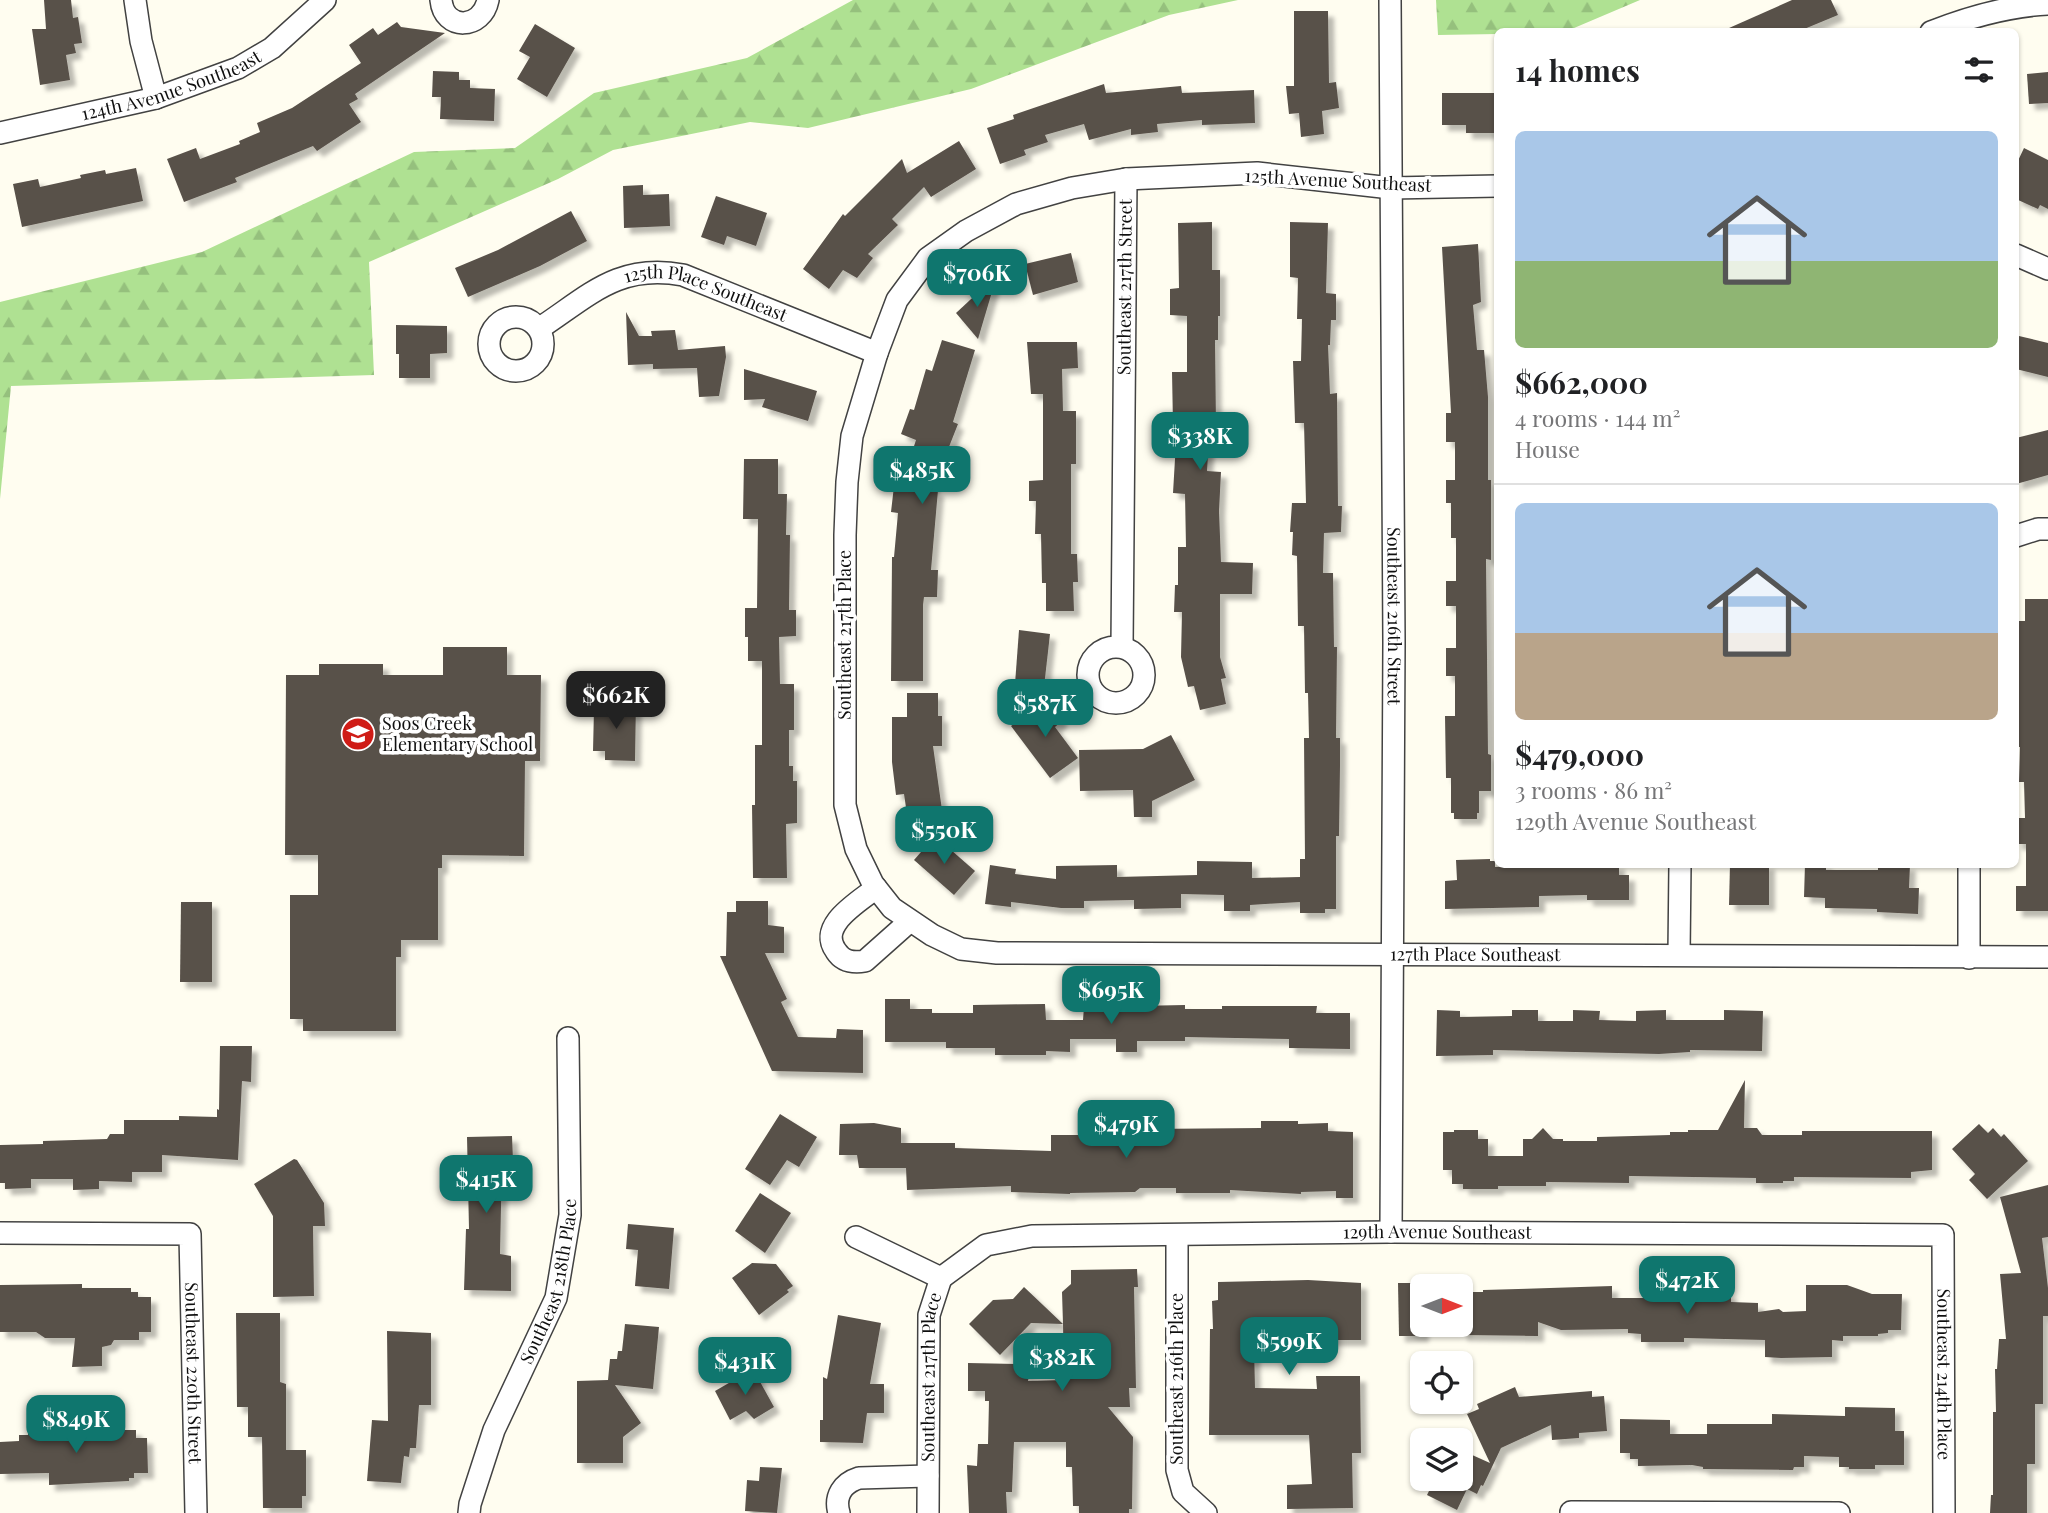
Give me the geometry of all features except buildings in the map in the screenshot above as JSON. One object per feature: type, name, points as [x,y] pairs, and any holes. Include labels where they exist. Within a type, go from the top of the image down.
[{"type":"street","points":[[135,0],[141,41],[156,98]]},
{"type":"street","name":"124th Avenue Southeast","points":[[0,133],[156,98],[238,68],[272,48],[325,0]]},
{"type":"street","points":[[441,0],[446,15],[453,21],[462,23],[480,18],[488,0]]},
{"type":"street","name":"Southeast 216th Street","points":[[1390,0],[1394,642],[1391,1232]]},
{"type":"street","points":[[1941,28],[1969,17],[2020,6],[2048,4]]},
{"type":"street","name":"125th Avenue Southeast","points":[[877,353],[897,300],[928,258],[966,231],[1016,204],[1072,188],[1126,179],[1257,173],[1391,188],[1494,186]]},
{"type":"street","name":"Southeast 217th Street","points":[[1122,647],[1126,179]]},
{"type":"street","points":[[2019,256],[2048,269]]},
{"type":"street","name":"125th Place Southeast","points":[[540,328],[623,276],[662,271],[683,275],[877,353]]},
{"type":"street","name":"Southeast 217th Place","points":[[877,353],[852,436],[845,535],[845,804],[856,849],[876,888],[891,908]]},
{"type":"street","points":[[2019,535],[2048,529]]},
{"type":"street","points":[[1679,954],[1680,868]]},
{"type":"street","points":[[1969,868],[1969,958]]},
{"type":"street","points":[[876,888],[838,919],[831,937],[838,955],[846,961],[865,961],[910,921]]},
{"type":"street","name":"127th Place Southeast","points":[[891,908],[932,935],[961,949],[997,953],[2048,957]]},
{"type":"street","name":"Southeast 218th Place","points":[[470,1513],[470,1504],[494,1430],[556,1298],[570,1215],[568,1038]]},
{"type":"street","name":"129th Avenue Southeast","points":[[941,1278],[986,1245],[1032,1236],[1391,1232],[1943,1235]]},
{"type":"street","name":"Southeast 220th Street","points":[[0,1233],[190,1234],[196,1513]]},
{"type":"street","name":"Southeast 216th Place","points":[[1177,1235],[1177,1470],[1183,1492],[1206,1513]]},
{"type":"street","name":"Southeast 214th Place","points":[[1943,1235],[1944,1513]]},
{"type":"street","points":[[856,1237],[941,1278]]},
{"type":"street","name":"Southeast 217th Place","points":[[928,1513],[929,1315],[941,1278]]},
{"type":"street","name":"Southeast 217th Place","points":[[839,1513],[837,1506],[841,1490],[849,1481],[859,1478],[928,1476]]},
{"type":"street","points":[[1571,1512],[1839,1513]]},
{"type":"green space","points":[[853,0],[1238,0],[1169,15],[971,89],[808,128],[750,122],[613,150],[558,179],[369,262],[374,375],[11,386],[0,499],[0,302],[202,252],[414,152],[515,148],[594,93],[747,58]]},
{"type":"green space","points":[[1436,0],[1640,0],[1574,28],[1494,28],[1494,34],[1438,35]]},
{"type":"place","name":"Soos Creek Elementary School","points":[[358,734]]}]
